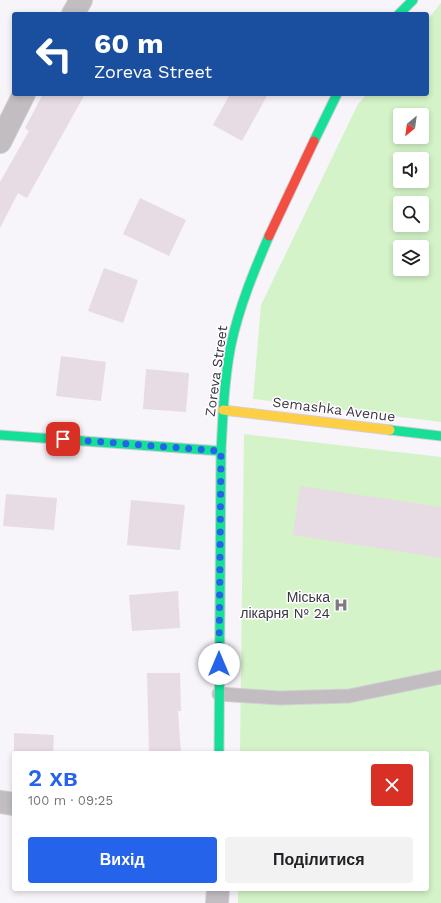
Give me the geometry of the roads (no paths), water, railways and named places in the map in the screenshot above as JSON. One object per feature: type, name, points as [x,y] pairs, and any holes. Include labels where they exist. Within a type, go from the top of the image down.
[{"type":"street","points":[[74,12],[81,0]]},
{"type":"street","points":[[401,12],[412,0]]},
{"type":"street","points":[[0,142],[23,96]]},
{"type":"street","name":"Zoreva Street","points":[[219,751],[221,451],[223,410],[232,345],[248,283],[281,208],[336,96]]},
{"type":"street","name":"Semashka Avenue","points":[[223,410],[441,436]]},
{"type":"street","points":[[0,435],[221,451]]},
{"type":"street","points":[[0,802],[12,804]]},
{"type":"street","points":[[217,903],[218,891]]},
{"type":"lane","points":[[219,694],[279,698],[349,696],[441,677]]},
{"type":"place","name":"Міська лікарня № 24","points":[[341,605]]}]
